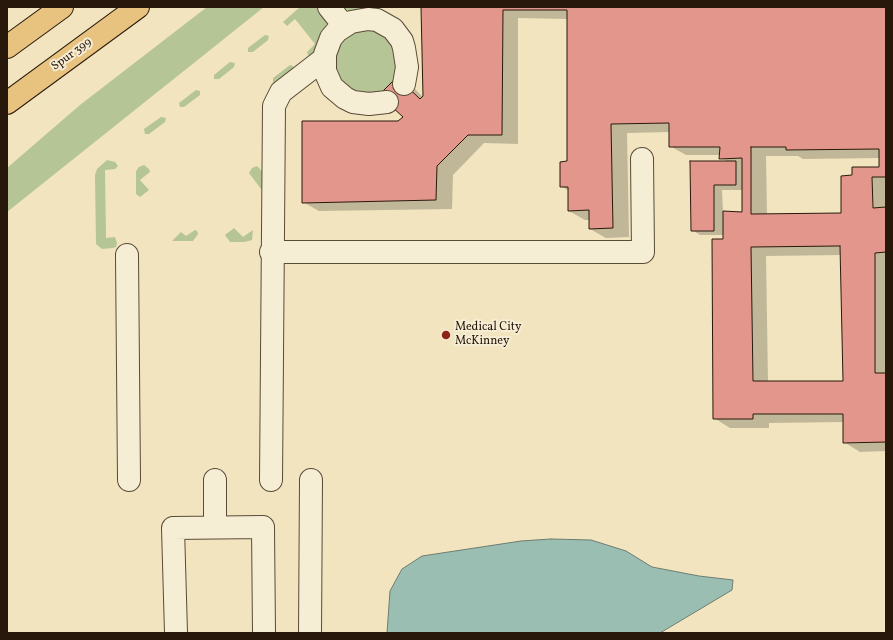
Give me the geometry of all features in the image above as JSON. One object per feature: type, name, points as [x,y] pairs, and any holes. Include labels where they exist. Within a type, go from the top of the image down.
[{"type":"main road","points":[[7,47],[62,7]]},
{"type":"main road","name":"Spur 399","points":[[7,103],[138,7]]},
{"type":"lane","points":[[329,7],[344,26]]},
{"type":"lane","points":[[387,102],[378,104],[361,104],[345,98],[332,86],[325,71],[325,58],[331,38],[344,26],[379,13],[386,24],[393,29],[402,41],[407,67],[404,84]]},
{"type":"lane","points":[[271,480],[274,106],[281,92],[325,58]]},
{"type":"lane","points":[[272,252],[643,252],[642,159]]},
{"type":"lane","points":[[127,255],[130,480]]},
{"type":"lane","points":[[214,527],[215,480]]},
{"type":"lane","points":[[310,633],[311,480]]},
{"type":"lane","points":[[176,633],[173,528],[214,527],[263,527],[264,633]]},
{"type":"green space","points":[[207,7],[264,7],[7,212],[7,168],[80,105]]},
{"type":"green space","points":[[300,7],[320,7],[328,21],[317,49],[309,57],[307,52],[315,44],[295,19],[287,26],[283,22]]},
{"type":"green space","points":[[344,7],[371,7],[371,10],[351,13]]},
{"type":"green space","points":[[372,30],[386,37],[396,52],[397,77],[379,95],[355,92],[345,86],[337,77],[334,66],[337,48],[341,41],[354,31]]},
{"type":"green space","points":[[265,35],[269,36],[268,40],[253,52],[248,52],[248,48]]},
{"type":"green space","points":[[230,62],[235,63],[234,67],[219,79],[214,79],[214,75]]},
{"type":"green space","points":[[290,65],[294,68],[273,83],[273,78]]},
{"type":"green space","points":[[196,90],[200,91],[200,95],[184,107],[180,107],[179,103]]},
{"type":"green space","points":[[161,117],[166,118],[165,122],[149,134],[145,134],[144,129]]},
{"type":"green space","points":[[107,160],[115,162],[118,166],[115,169],[105,170],[106,238],[115,237],[117,243],[116,247],[102,249],[96,244],[95,175],[97,169]]},
{"type":"green space","points":[[144,165],[150,172],[140,180],[149,190],[140,197],[136,194],[136,171],[139,167]]},
{"type":"green space","points":[[257,166],[263,172],[263,189],[261,189],[249,173],[252,168]]},
{"type":"green space","points":[[234,228],[243,237],[253,230],[252,240],[245,242],[230,242],[225,235]]},
{"type":"green space","points":[[195,230],[198,234],[193,241],[172,241],[181,232],[186,236]]},
{"type":"water","points":[[551,539],[591,540],[626,551],[652,567],[699,576],[733,580],[732,590],[660,633],[387,633],[390,591],[402,569],[422,556],[521,541]]},
{"type":"building","points":[[421,7],[886,7],[886,177],[872,177],[873,208],[886,207],[886,252],[875,253],[875,373],[886,373],[886,442],[843,443],[843,414],[753,414],[753,419],[713,419],[712,239],[723,239],[723,211],[742,212],[742,158],[719,159],[720,147],[669,147],[669,123],[611,124],[613,228],[589,229],[589,210],[568,211],[568,187],[560,187],[560,162],[567,161],[567,10],[503,10],[502,135],[468,135],[437,166],[436,200],[302,203],[302,121],[398,121],[403,117],[379,95],[397,77],[420,99],[423,96]],"holes":[[[751,147],[786,147],[786,150],[879,149],[879,167],[852,167],[852,175],[841,176],[841,213],[751,214]],[[840,246],[843,381],[753,381],[751,247]]]},
{"type":"building","points":[[690,161],[736,161],[736,185],[714,185],[714,231],[691,231]]},
{"type":"place","name":"Medical City McKinney","points":[[446,335]]}]
